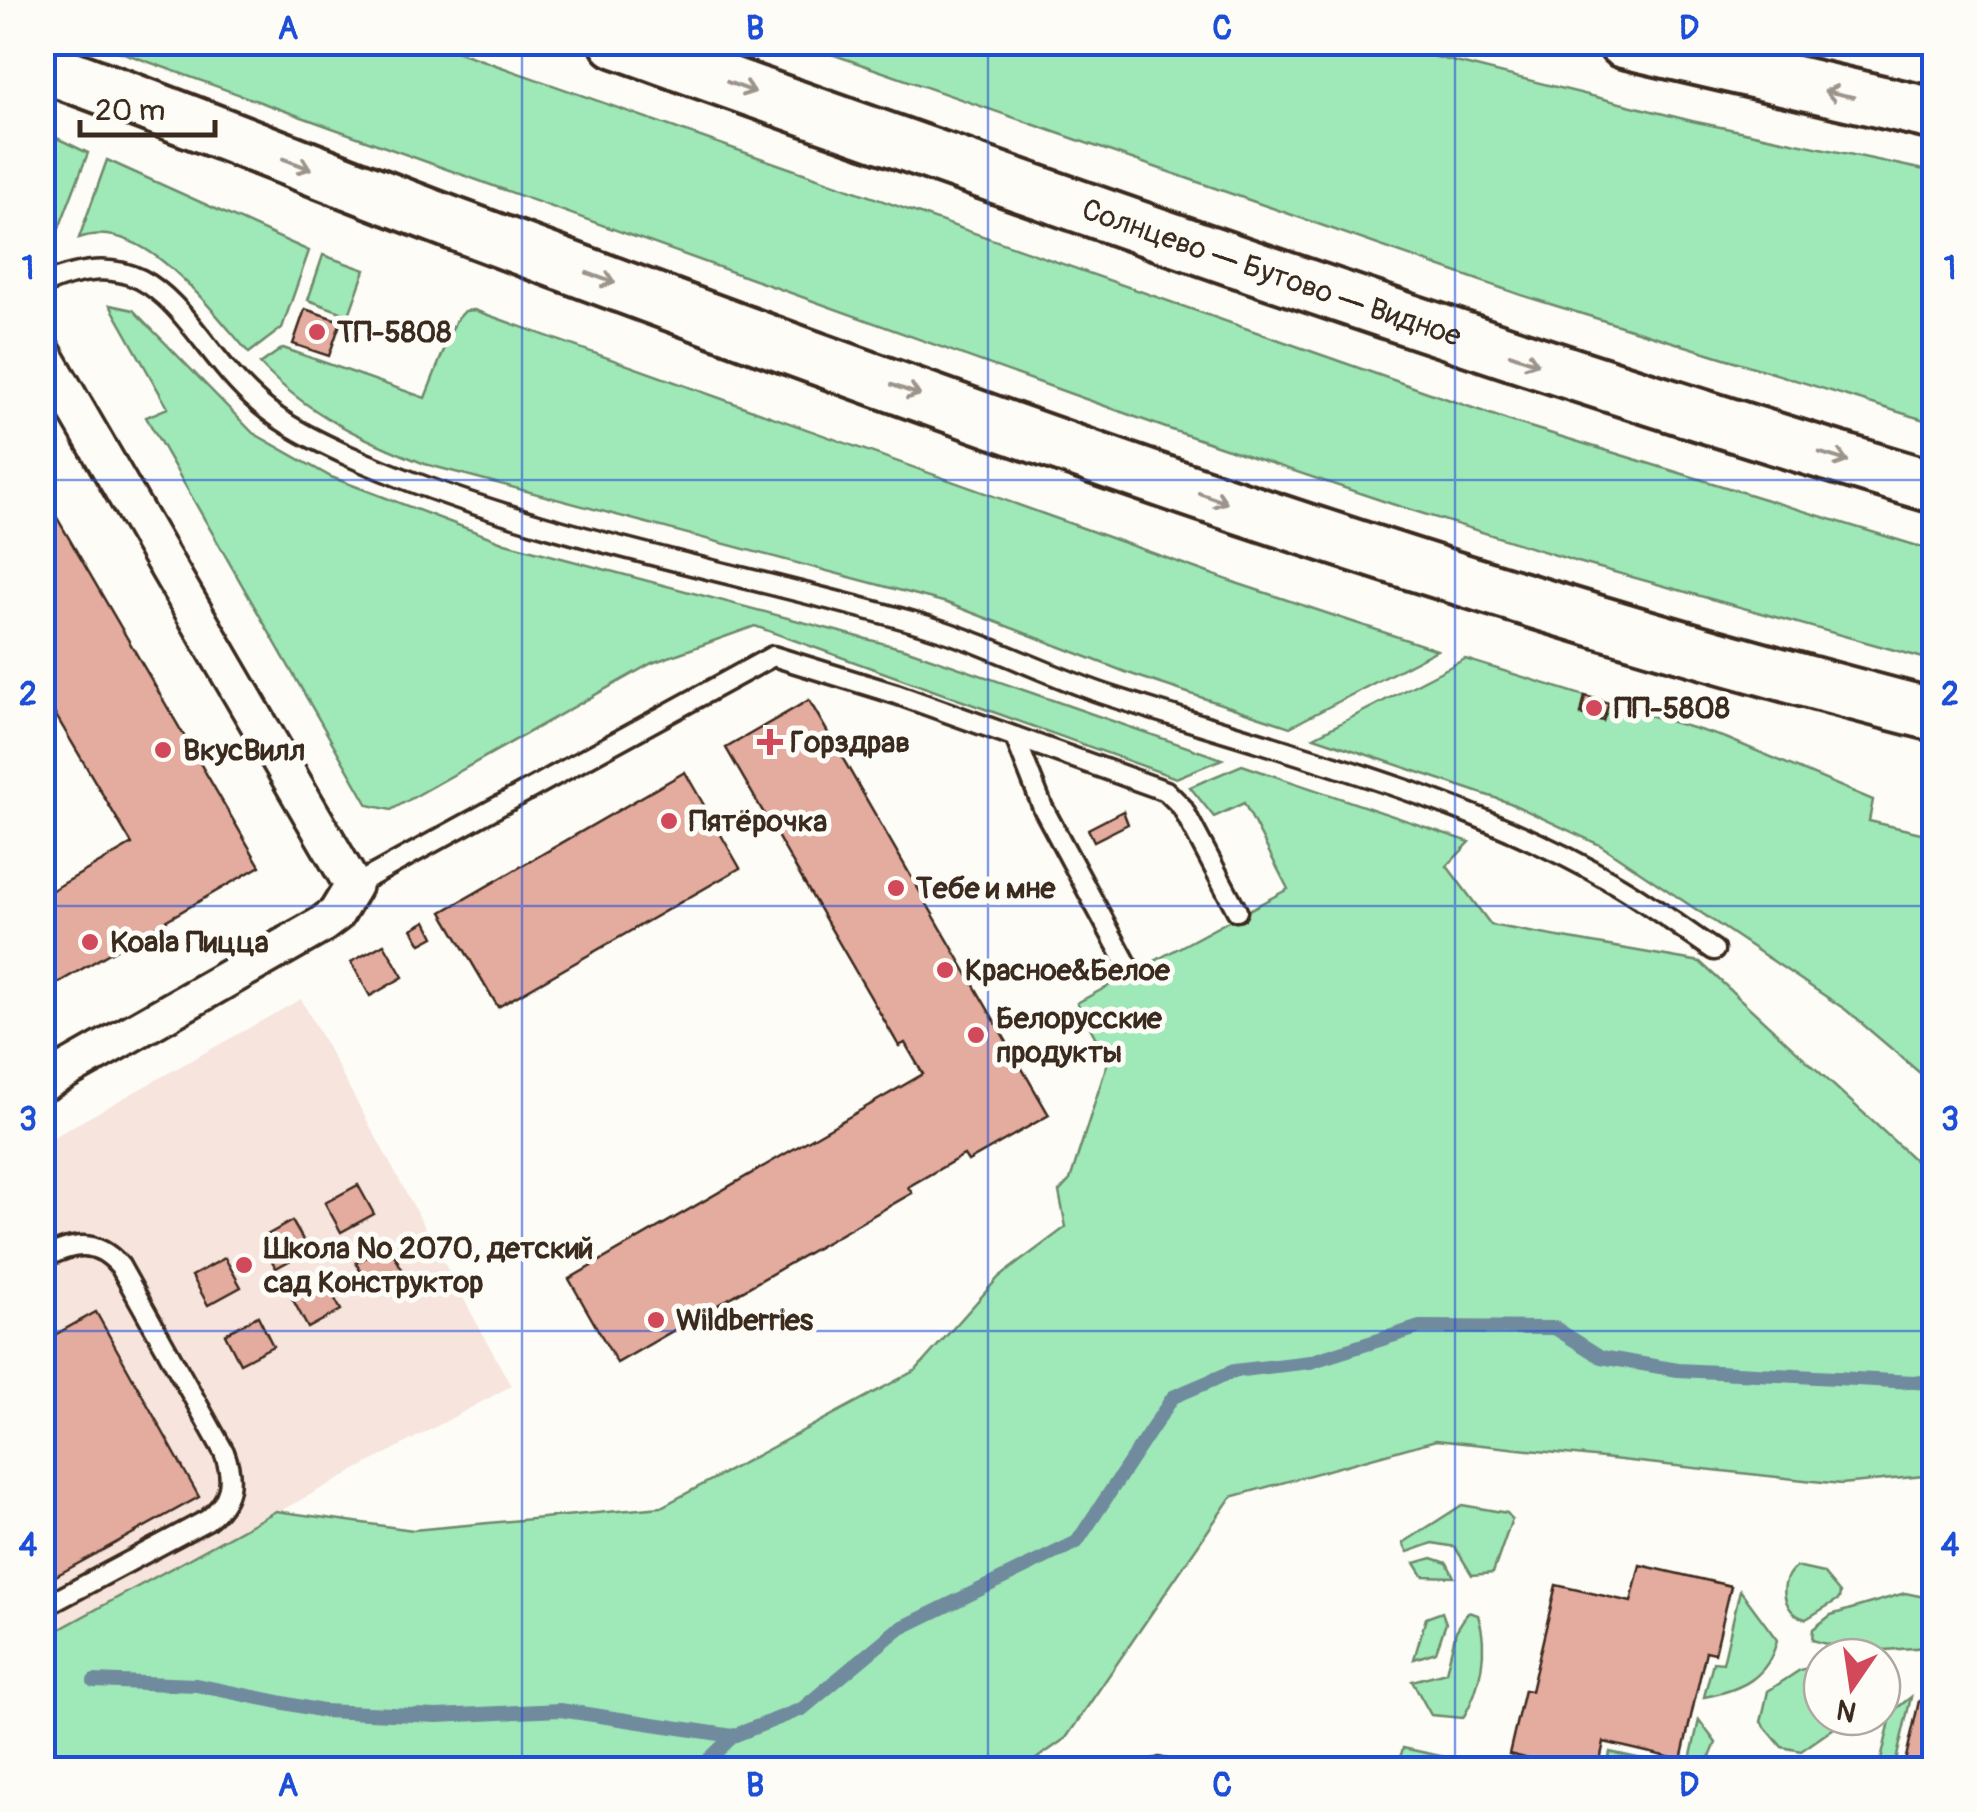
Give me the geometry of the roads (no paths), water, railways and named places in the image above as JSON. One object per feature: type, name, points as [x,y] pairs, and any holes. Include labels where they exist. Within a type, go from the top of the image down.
[{"type":"main road","name":"Солнцево — Бутово — Видное","points":[[616,42],[1290,280],[1688,414],[1934,487]]},
{"type":"main road","points":[[1622,42],[1934,114]]},
{"type":"main road","points":[[42,66],[464,228],[1087,456],[1482,587],[1934,715]]},
{"type":"street","points":[[42,351],[353,886],[336,914],[320,926],[42,1084]]},
{"type":"lane","points":[[42,285],[74,271],[126,270],[170,304],[260,404],[293,428],[365,462],[522,520],[920,623],[1096,691],[1413,795],[1523,838],[1614,882],[1714,950]]},
{"type":"lane","points":[[353,886],[448,838],[773,656],[1166,791],[1182,807],[1237,911]]},
{"type":"lane","points":[[1015,737],[1043,808],[1128,966]]},
{"type":"lane","points":[[42,1259],[82,1244],[103,1250],[120,1266],[224,1452],[231,1478],[225,1503],[206,1520],[42,1608]]},
{"type":"waterway","points":[[698,1770],[733,1736],[802,1709],[897,1630],[1077,1542],[1173,1397],[1234,1371],[1310,1362],[1420,1327],[1555,1328],[1601,1357],[1678,1370],[1934,1383]]},
{"type":"waterway","points":[[94,1681],[196,1685],[323,1711],[437,1716],[560,1710],[733,1736]]},
{"type":"place","name":"ТП-5808","points":[[317,332]]},
{"type":"place","name":"ПП-5808","points":[[1594,708]]},
{"type":"place","name":"Горздрав","points":[[770,742]]},
{"type":"place","name":"ВкусВилл","points":[[163,750]]},
{"type":"place","name":"Пятёрочка","points":[[669,821]]},
{"type":"place","name":"Тебе и мне","points":[[896,888]]},
{"type":"place","name":"Koala Пицца","points":[[90,942]]},
{"type":"place","name":"Красное&Белое","points":[[945,970]]},
{"type":"place","name":"Белорусские продукты","points":[[976,1035]]},
{"type":"place","name":"Школа № 2070, детский сад Конструктор","points":[[244,1265]]},
{"type":"place","name":"Wildberries","points":[[656,1320]]}]
